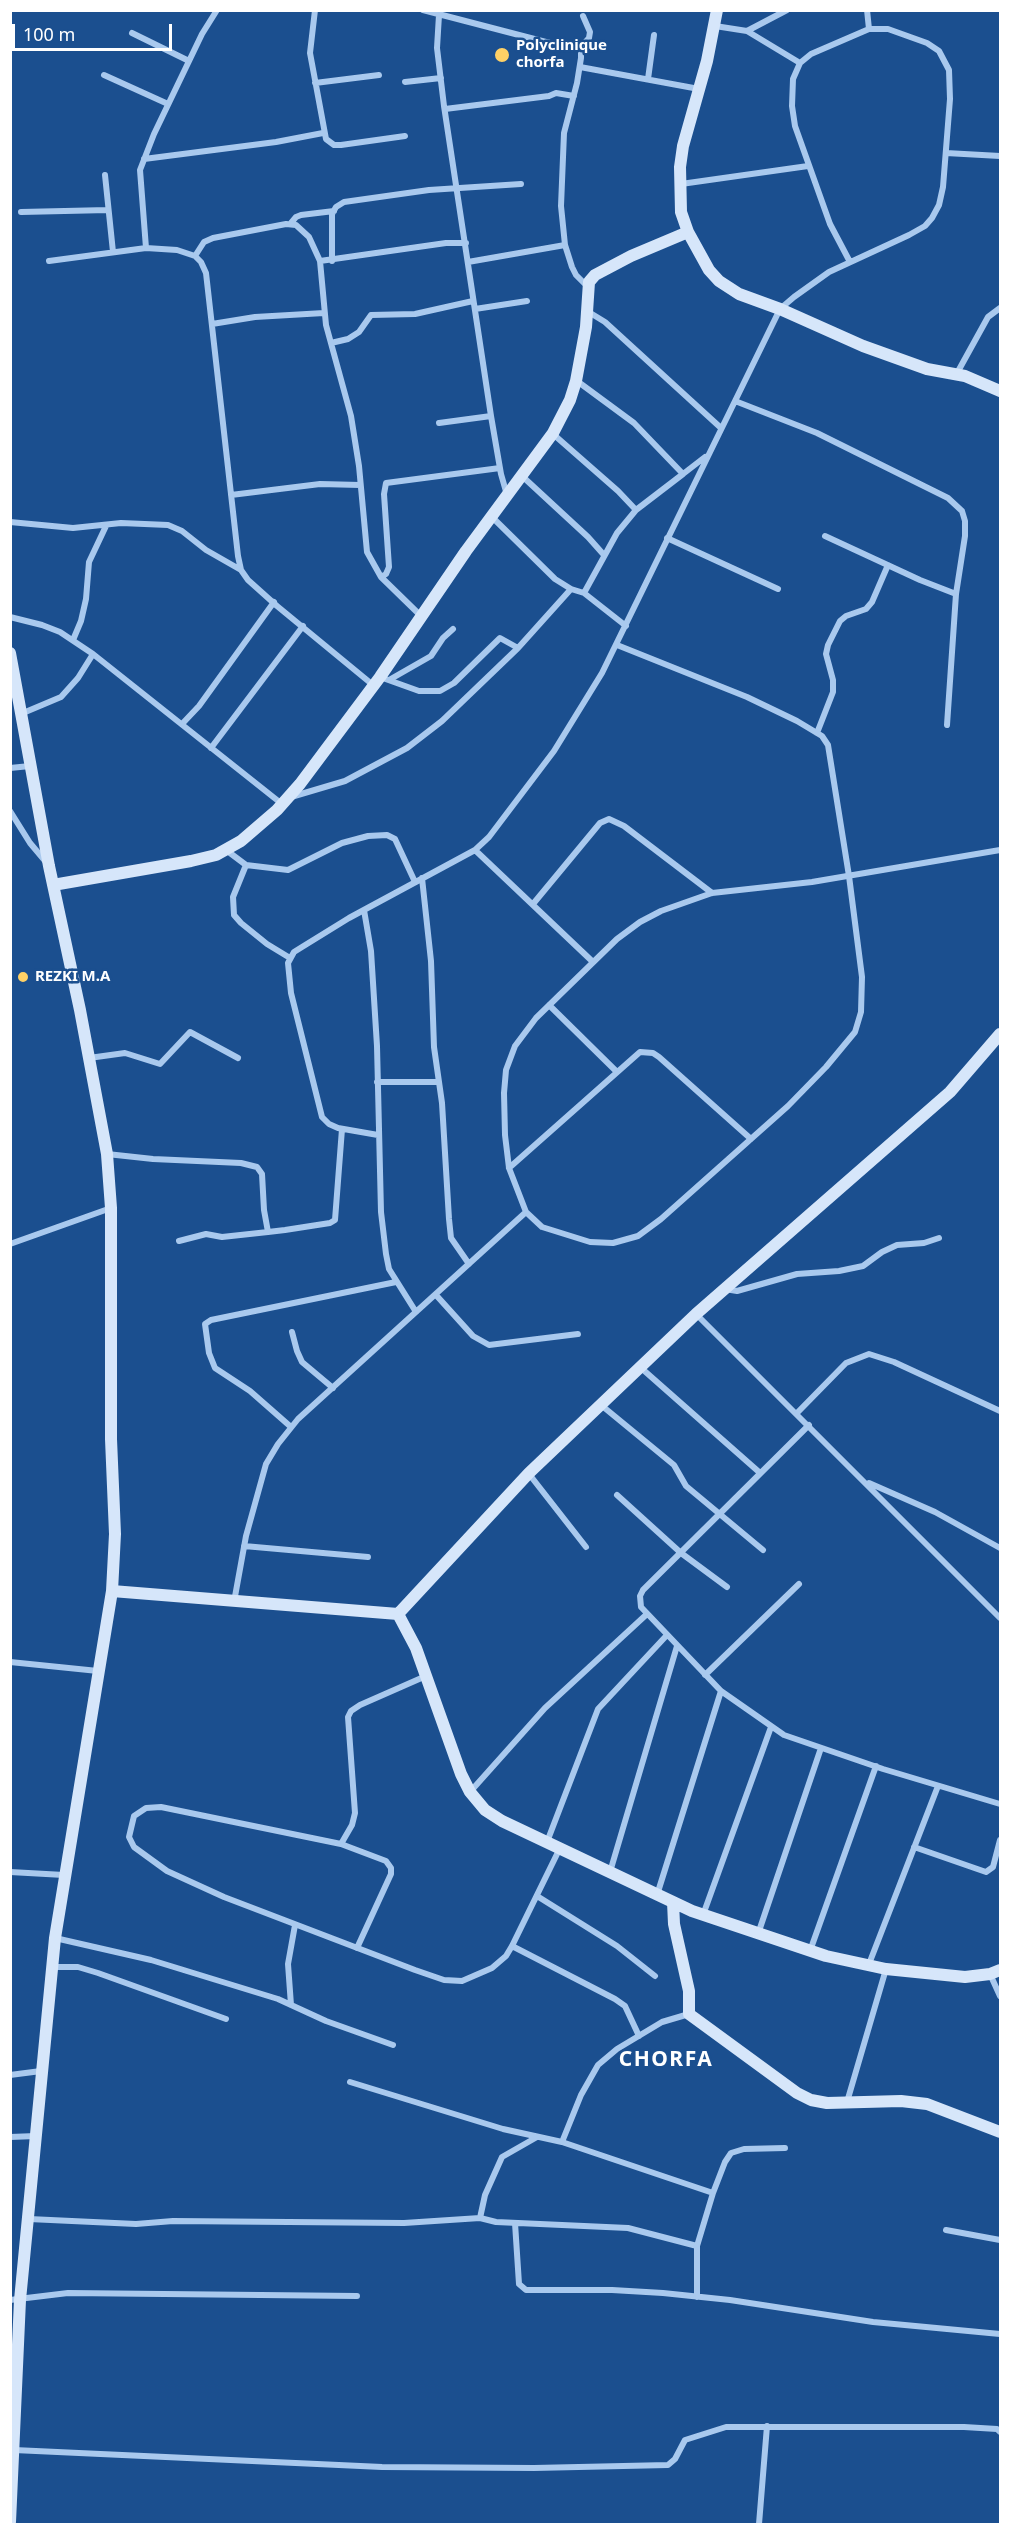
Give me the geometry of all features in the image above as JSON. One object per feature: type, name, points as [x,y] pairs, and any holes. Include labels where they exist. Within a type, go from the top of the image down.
[{"type":"main road","points":[[717,10],[700,89],[683,146],[680,184],[681,212],[688,232],[709,270],[719,281],[740,294],[863,346],[927,369],[965,376],[1000,391]]},
{"type":"main road","points":[[53,885],[190,861],[226,850],[241,841],[285,801],[381,681],[422,616],[553,434],[570,400],[576,381],[584,341],[588,286],[595,275],[631,256],[688,232]]},
{"type":"main road","points":[[10,653],[49,866],[107,1154],[111,1208],[111,1428],[115,1534],[112,1591],[55,1938],[29,2219],[15,2300],[14,2450],[10,2522]]},
{"type":"main road","points":[[398,1614],[529,1473],[696,1314],[950,1092],[1000,1034]]},
{"type":"main road","points":[[112,1591],[398,1614]]},
{"type":"main road","points":[[398,1614],[416,1648],[448,1740],[470,1792],[485,1810],[502,1821],[703,1915],[826,1956],[886,1969],[965,1977],[995,1972]]},
{"type":"main road","points":[[673,1902],[674,1924],[689,1991],[689,2014],[797,2093],[811,2100],[827,2103],[901,2101],[927,2104],[1000,2132]]},
{"type":"street","points":[[146,248],[140,180],[144,159],[189,61],[217,10]]},
{"type":"street","points":[[315,10],[310,53],[323,133],[329,143],[341,146],[405,136]]},
{"type":"street","points":[[423,10],[554,45],[580,47]]},
{"type":"street","points":[[747,31],[787,10]]},
{"type":"street","points":[[867,10],[869,29]]},
{"type":"street","points":[[440,15],[437,34],[445,109],[490,416],[507,495]]},
{"type":"street","points":[[583,16],[590,32],[589,38],[580,47],[580,67],[564,133],[561,206],[565,245],[576,275],[588,286]]},
{"type":"street","points":[[715,26],[747,31],[800,63]]},
{"type":"street","points":[[378,1135],[342,1129],[329,1124],[324,1119],[316,1101],[287,973],[290,958],[302,947],[364,910],[476,850],[504,818],[554,751],[617,645],[780,309],[806,288],[850,262],[909,235],[925,226],[932,218],[939,205],[942,187],[950,80],[945,61],[939,51],[915,37],[888,29],[869,29],[820,50],[800,63],[792,79],[795,126],[830,224],[850,262]]},
{"type":"street","points":[[132,33],[189,61]]},
{"type":"street","points":[[648,79],[654,35]]},
{"type":"street","points":[[580,67],[700,89]]},
{"type":"street","points":[[104,75],[168,104]]},
{"type":"street","points":[[315,83],[379,75]]},
{"type":"street","points":[[405,82],[441,78]]},
{"type":"street","points":[[445,109],[549,96],[556,93],[574,96]]},
{"type":"street","points":[[144,159],[276,142],[323,133]]},
{"type":"street","points":[[946,153],[1000,156]]},
{"type":"street","points":[[680,184],[808,166]]},
{"type":"street","points":[[105,175],[113,252]]},
{"type":"street","points":[[291,223],[301,215],[334,211],[344,202],[457,187],[521,184]]},
{"type":"street","points":[[21,212],[108,210]]},
{"type":"street","points":[[332,261],[334,211]]},
{"type":"street","points":[[195,256],[204,242],[213,238],[291,223],[309,237],[320,261],[324,312],[351,416],[367,552],[381,577],[422,616]]},
{"type":"street","points":[[320,261],[446,243],[466,243]]},
{"type":"street","points":[[468,262],[565,245]]},
{"type":"street","points":[[49,261],[146,248],[177,250],[195,256],[201,262],[206,273],[241,570]]},
{"type":"street","points":[[331,343],[348,339],[359,332],[371,315],[415,314],[473,301]]},
{"type":"street","points":[[475,309],[527,301]]},
{"type":"street","points":[[956,376],[988,317],[1000,308]]},
{"type":"street","points":[[587,311],[605,322],[721,428]]},
{"type":"street","points":[[212,324],[255,317],[324,312]]},
{"type":"street","points":[[576,381],[634,423],[682,474]]},
{"type":"street","points":[[735,401],[818,433],[926,487],[956,504],[962,511],[965,520],[956,594],[947,725]]},
{"type":"street","points":[[439,423],[490,416]]},
{"type":"street","points":[[553,434],[618,491],[636,510]]},
{"type":"street","points":[[584,593],[617,533],[636,510],[708,454]]},
{"type":"street","points":[[381,577],[386,574],[388,567],[384,494],[386,483],[500,468]]},
{"type":"street","points":[[522,476],[588,537],[604,555]]},
{"type":"street","points":[[231,495],[320,484],[360,485]]},
{"type":"street","points":[[492,517],[547,572],[571,589],[584,593],[626,626]]},
{"type":"street","points":[[10,522],[73,528],[128,522],[168,525],[188,535],[206,550],[241,570],[248,580],[303,626],[381,681],[419,691],[440,691],[454,683],[500,638],[518,648]]},
{"type":"street","points":[[73,640],[84,608],[89,562],[106,526]]},
{"type":"street","points":[[825,536],[956,594]]},
{"type":"street","points":[[667,538],[778,589]]},
{"type":"street","points":[[817,733],[833,692],[833,680],[826,654],[831,638],[840,621],[846,616],[866,609],[872,602],[888,565]]},
{"type":"street","points":[[10,617],[42,625],[73,640],[212,748],[285,801],[345,781],[407,748],[442,721],[518,648],[571,589]]},
{"type":"street","points":[[182,724],[205,697],[274,603]]},
{"type":"street","points":[[212,748],[303,626]]},
{"type":"street","points":[[381,681],[431,656],[443,638],[453,629]]},
{"type":"street","points":[[617,645],[747,697],[817,733],[828,745],[849,876],[862,977],[861,1012],[855,1032],[826,1067],[751,1139],[661,1219],[638,1236],[613,1243],[590,1242],[542,1227],[526,1212],[509,1168],[505,1135],[506,1070],[515,1046],[549,1005],[617,939],[640,922],[681,903],[712,893],[849,876],[1000,850]]},
{"type":"street","points":[[22,713],[61,697],[78,678],[93,654]]},
{"type":"street","points":[[10,768],[31,766]]},
{"type":"street","points":[[10,811],[30,843],[49,866]]},
{"type":"street","points":[[532,904],[600,823],[609,819],[624,826],[712,893]]},
{"type":"street","points":[[226,850],[246,865],[270,869],[292,869],[342,843],[368,836],[387,835],[395,839],[415,882]]},
{"type":"street","points":[[476,850],[593,962]]},
{"type":"street","points":[[246,865],[233,897],[234,915],[261,940],[290,958]]},
{"type":"street","points":[[422,878],[431,962],[433,1035],[442,1103],[452,1238],[469,1264]]},
{"type":"street","points":[[364,910],[371,951],[378,1135],[386,1254],[389,1269],[416,1312]]},
{"type":"street","points":[[549,1005],[617,1072]]},
{"type":"street","points":[[88,1058],[125,1053],[160,1064],[190,1032],[238,1058]]},
{"type":"street","points":[[509,1168],[640,1052],[653,1053],[751,1139]]},
{"type":"street","points":[[377,1082],[438,1082]]},
{"type":"street","points":[[179,1241],[206,1234],[222,1237],[333,1222],[337,1213],[338,1162],[342,1129]]},
{"type":"street","points":[[107,1154],[153,1159],[241,1163],[257,1167],[262,1174],[268,1232]]},
{"type":"street","points":[[10,1244],[111,1208]]},
{"type":"street","points":[[234,1602],[244,1546],[266,1464],[291,1427],[526,1212]]},
{"type":"street","points":[[724,1289],[737,1291],[797,1274],[838,1271],[863,1266],[882,1252],[897,1245],[924,1243],[939,1238]]},
{"type":"street","points":[[291,1427],[250,1391],[216,1368],[209,1353],[205,1324],[211,1320],[396,1282]]},
{"type":"street","points":[[436,1295],[473,1336],[489,1345],[578,1334]]},
{"type":"street","points":[[696,1314],[866,1481],[1000,1618]]},
{"type":"street","points":[[292,1332],[302,1362],[333,1388]]},
{"type":"street","points":[[797,1413],[846,1363],[869,1354],[894,1362],[1000,1411]]},
{"type":"street","points":[[640,1367],[759,1472]]},
{"type":"street","points":[[601,1405],[674,1465],[686,1486],[763,1550]]},
{"type":"street","points":[[809,1425],[759,1472],[681,1553],[640,1596],[639,1602],[647,1614],[721,1691],[784,1735],[821,1749],[1000,1804]]},
{"type":"street","points":[[529,1473],[586,1547]]},
{"type":"street","points":[[866,1481],[935,1512],[1000,1548]]},
{"type":"street","points":[[617,1495],[681,1553],[727,1587]]},
{"type":"street","points":[[244,1546],[368,1557]]},
{"type":"street","points":[[705,1675],[799,1584]]},
{"type":"street","points":[[470,1792],[545,1708],[647,1614]]},
{"type":"street","points":[[548,1842],[598,1709],[667,1635]]},
{"type":"street","points":[[610,1872],[678,1646]]},
{"type":"street","points":[[10,1662],[98,1671]]},
{"type":"street","points":[[341,1844],[352,1825],[355,1813],[348,1717],[351,1711],[427,1676]]},
{"type":"street","points":[[657,1895],[721,1691]]},
{"type":"street","points":[[703,1915],[771,1727]]},
{"type":"street","points":[[758,1934],[821,1749]]},
{"type":"street","points":[[810,1951],[876,1766]]},
{"type":"street","points":[[869,1964],[938,1785]]},
{"type":"street","points":[[357,1948],[391,1874],[391,1868],[386,1861],[341,1844],[161,1807],[146,1808],[134,1816],[130,1824],[129,1837],[134,1847],[141,1854],[176,1875],[224,1897],[295,1925],[431,1976],[462,1981],[492,1968],[512,1946],[560,1848]]},
{"type":"street","points":[[914,1847],[986,1872],[993,1867],[1000,1840]]},
{"type":"street","points":[[10,1872],[64,1875]]},
{"type":"street","points":[[537,1896],[617,1946],[655,1976]]},
{"type":"street","points":[[291,2005],[288,1964],[295,1925]]},
{"type":"street","points":[[55,1938],[151,1960],[278,1999],[326,2021],[393,2044]]},
{"type":"street","points":[[512,1946],[626,2006],[639,2036]]},
{"type":"street","points":[[52,1967],[78,1967],[168,1996],[226,2019]]},
{"type":"street","points":[[847,2102],[886,1969]]},
{"type":"street","points":[[995,1972],[1000,1996]]},
{"type":"street","points":[[562,2142],[580,2095],[598,2065],[617,2049],[662,2022],[689,2014]]},
{"type":"street","points":[[10,2075],[41,2072]]},
{"type":"street","points":[[350,2082],[537,2137],[562,2142],[712,2193]]},
{"type":"street","points":[[10,2137],[37,2136]]},
{"type":"street","points":[[480,2218],[485,2195],[502,2157],[537,2137]]},
{"type":"street","points":[[697,2297],[697,2246],[712,2193],[725,2162],[731,2153],[744,2149],[785,2148]]},
{"type":"street","points":[[29,2219],[136,2224],[173,2221],[404,2223],[480,2218],[516,2223],[628,2228],[697,2246]]},
{"type":"street","points":[[516,2223],[518,2276],[522,2288],[612,2290],[697,2297],[873,2322],[1000,2334]]},
{"type":"street","points":[[946,2230],[1000,2240]]},
{"type":"street","points":[[15,2300],[68,2293],[357,2296]]},
{"type":"street","points":[[759,2524],[767,2426]]},
{"type":"street","points":[[14,2450],[435,2469],[668,2465],[675,2459],[684,2440],[696,2434],[726,2427],[964,2427],[996,2429],[1000,2432]]},
{"type":"place","name":"Polyclinique chorfa","points":[[502,55]]},
{"type":"place","name":"REZKI M.A","points":[[23,977]]},
{"type":"district","name":"CHORFA","points":[[666,2060]]}]
